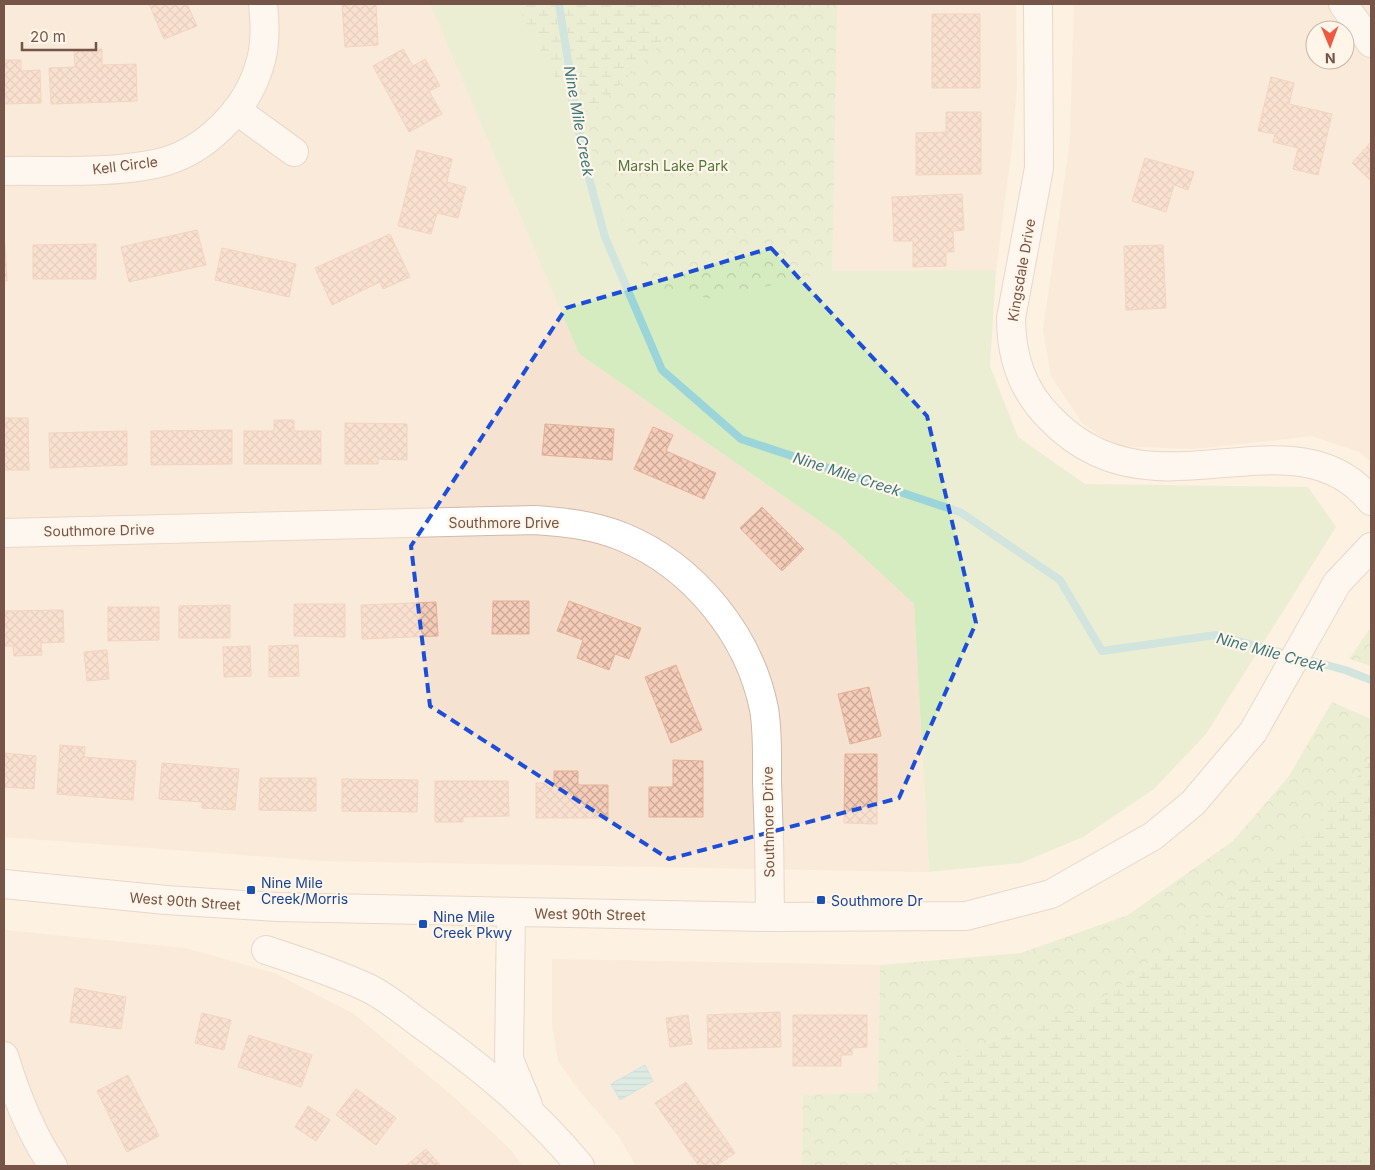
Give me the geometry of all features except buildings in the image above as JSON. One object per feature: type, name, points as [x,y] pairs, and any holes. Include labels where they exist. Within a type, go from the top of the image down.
[{"type":"street","name":"Kell Circle","points":[[4,172],[116,169],[156,164],[192,150],[222,127],[246,97],[261,60],[265,22],[263,4]]},
{"type":"street","name":"Kingsdale Drive","points":[[1038,4],[1039,168],[1011,318],[1011,341],[1020,375],[1036,404],[1061,431],[1091,451],[1124,462],[1157,467],[1280,460],[1311,462],[1338,473],[1362,490],[1371,501]]},
{"type":"street","points":[[1343,4],[1371,43]]},
{"type":"street","points":[[236,110],[294,152]]},
{"type":"street","name":"Southmore Drive","points":[[4,533],[534,520],[578,523],[623,537],[664,560],[700,588],[729,624],[750,666],[764,709],[770,917]]},
{"type":"street","name":"West 90th Street","points":[[4,884],[166,900],[250,905],[770,917],[966,916],[1051,894],[1153,836],[1193,803],[1253,732],[1338,584],[1371,547]]},
{"type":"street","points":[[511,912],[509,1060],[531,1112]]},
{"type":"street","points":[[266,950],[322,968],[368,988],[479,1066],[531,1112],[580,1166]]},
{"type":"street","points":[[4,1056],[22,1110],[38,1144],[53,1166]]},
{"type":"highlighted area","points":[[771,248],[927,416],[976,623],[899,798],[669,859],[430,706],[411,546],[566,308]]},
{"type":"shaded area","points":[[4,4],[430,4],[579,354],[838,534],[914,604],[929,872],[323,861],[4,837]]},
{"type":"shaded area","points":[[839,4],[1016,4],[1017,85],[1012,146],[996,270],[832,271],[837,9]]},
{"type":"shaded area","points":[[1074,4],[1371,4],[1371,462],[1359,452],[1312,436],[1194,449],[1115,446],[1082,423],[1051,376],[1043,330],[1070,140]]},
{"type":"shaded area","points":[[4,930],[185,948],[274,973],[354,1014],[455,1098],[511,1150],[522,1166],[4,1166]]},
{"type":"shaded area","points":[[552,959],[880,965],[878,1092],[803,1095],[802,1166],[636,1166],[619,1137],[578,1089],[558,1061],[552,1025]]},
{"type":"green space","name":"Marsh Lake Park","points":[[430,4],[839,4],[837,9],[832,271],[996,270],[990,366],[1018,437],[1085,484],[1308,487],[1336,527],[1206,734],[1154,789],[1083,837],[1021,863],[929,872],[914,604],[838,534],[579,354]]},
{"type":"green space","points":[[516,4],[658,4],[663,42],[580,124]]},
{"type":"green space","points":[[658,4],[839,4],[837,9],[832,271],[714,299],[652,288],[580,124],[663,42]]},
{"type":"green space","points":[[1371,627],[1371,666],[1349,659]]},
{"type":"green space","points":[[1332,702],[1371,719],[1371,760],[1309,833],[1108,995],[957,1055],[903,1166],[802,1166],[803,1095],[878,1092],[880,965],[1021,953],[1128,915],[1233,841],[1289,776]]},
{"type":"green space","points":[[1371,760],[1371,1166],[903,1166],[957,1055],[1108,995],[1309,833]]},
{"type":"water","points":[[645,1065],[653,1081],[620,1100],[611,1084]]},
{"type":"waterway","name":"Nine Mile Creek","points":[[559,4],[583,156],[605,237],[662,370],[741,439],[960,512],[1060,580],[1102,651],[1216,635],[1345,670],[1371,680]]},
{"type":"place","name":"Nine Mile Creek/Morris","points":[[251,890]]},
{"type":"place","name":"Southmore Dr","points":[[821,900]]},
{"type":"place","name":"Nine Mile Creek Pkwy","points":[[423,924]]}]
